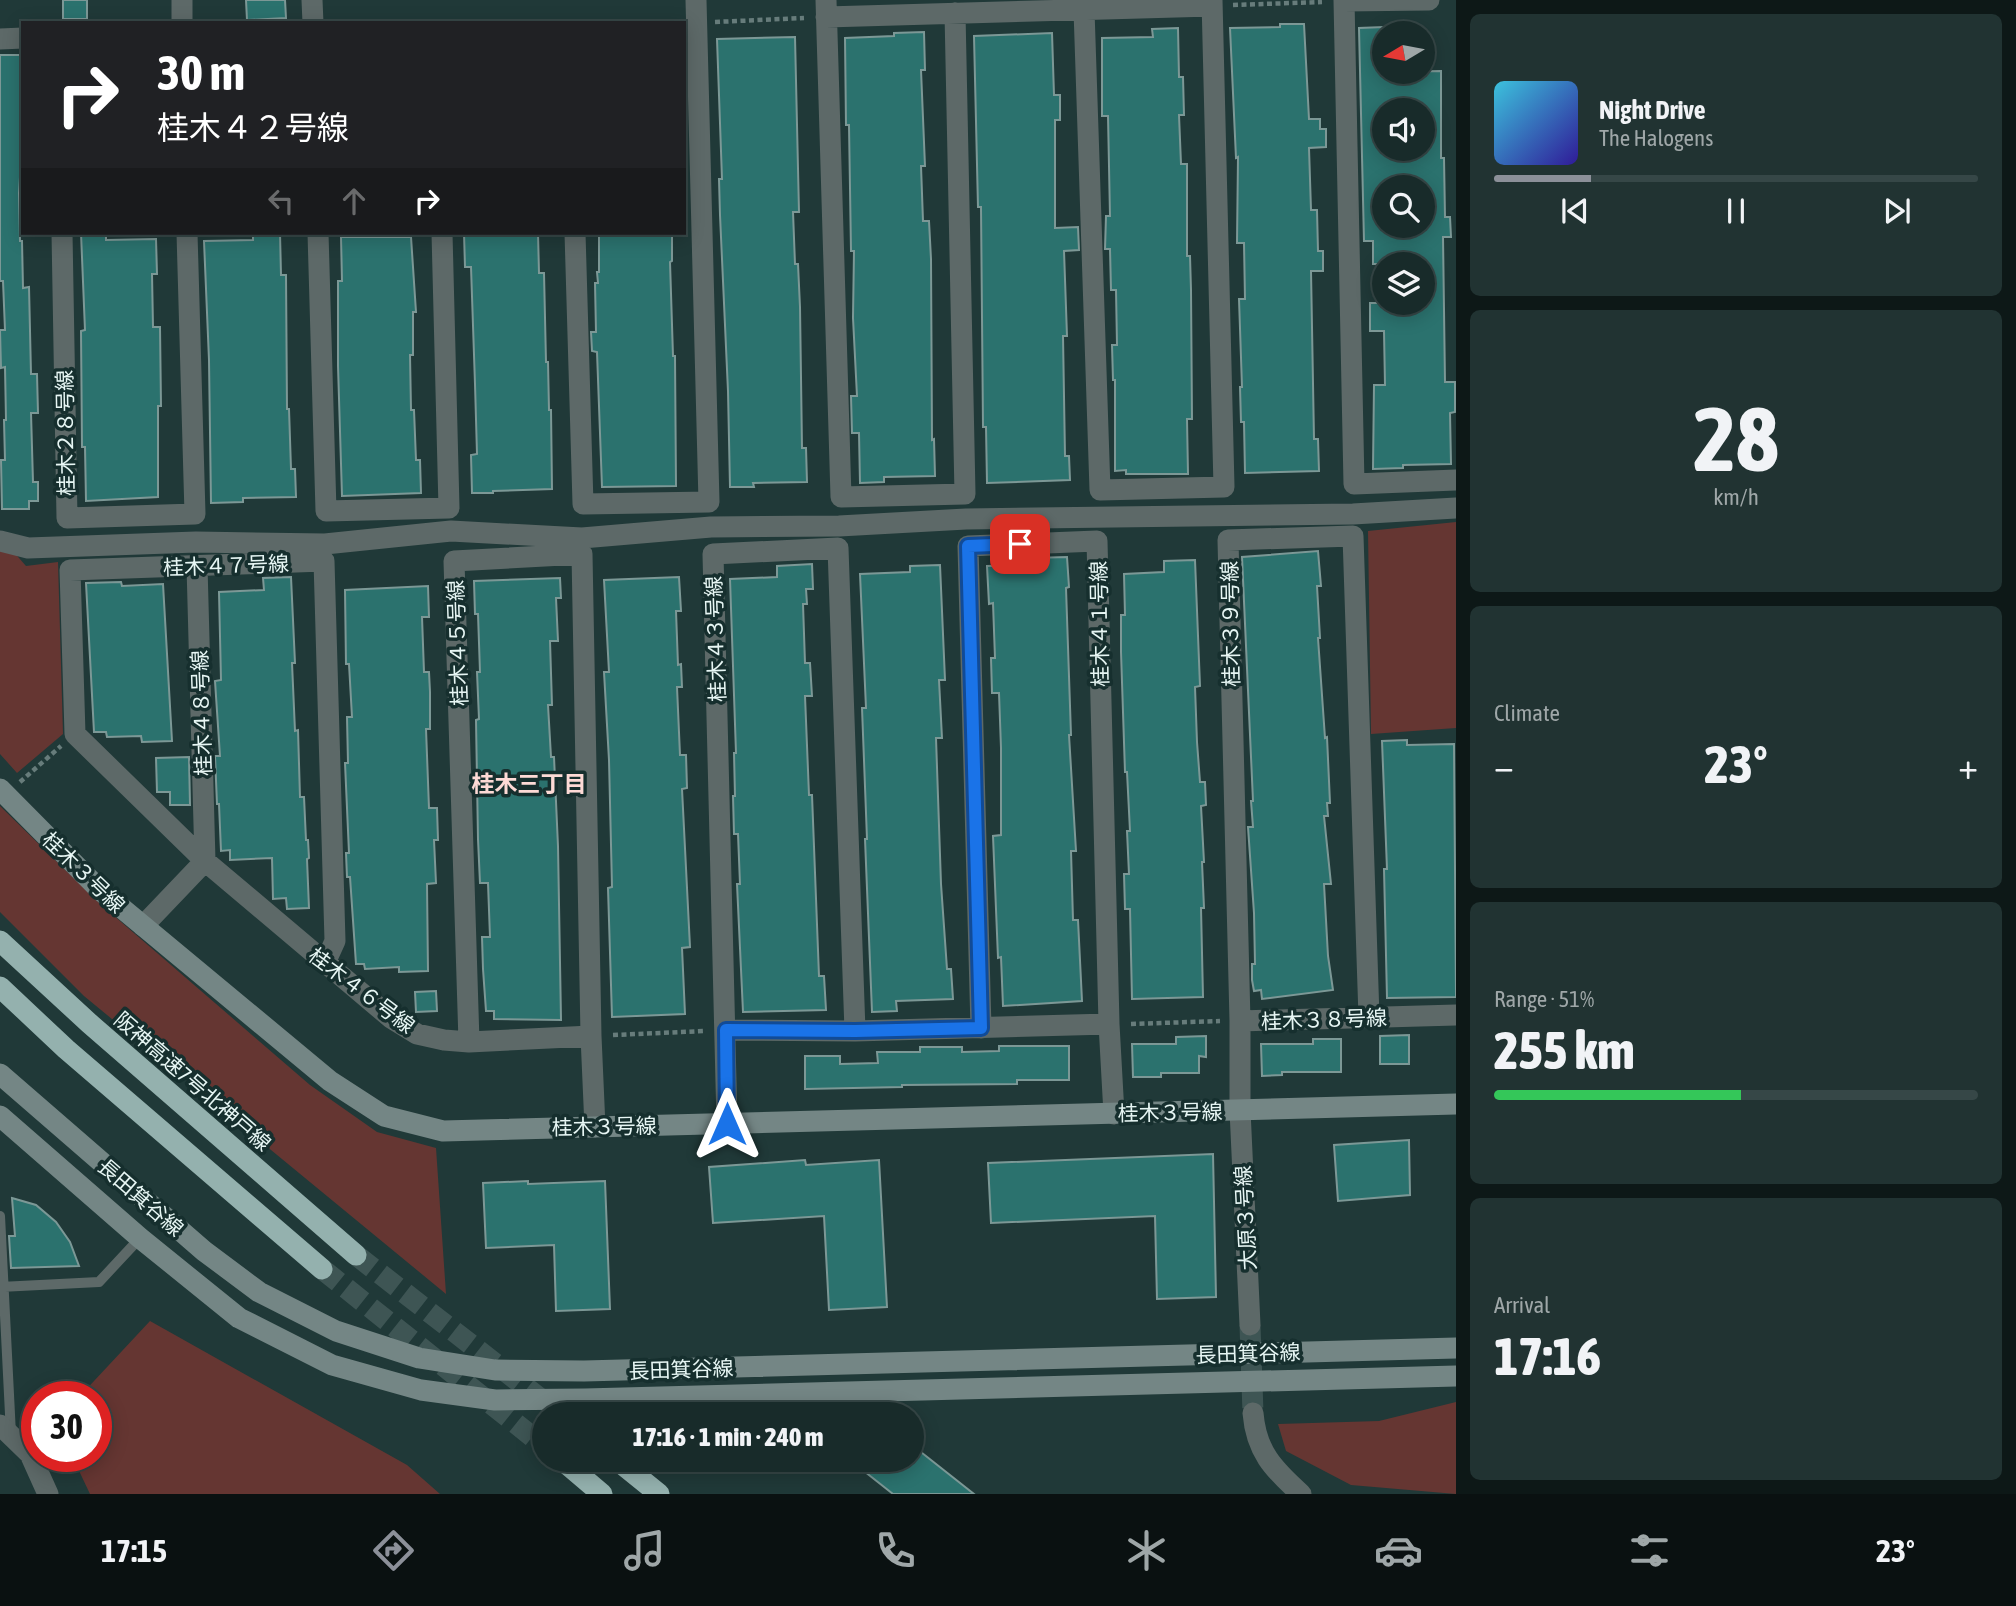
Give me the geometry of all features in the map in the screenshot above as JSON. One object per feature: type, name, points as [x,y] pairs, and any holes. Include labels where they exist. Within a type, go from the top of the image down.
[{"type":"highway","name":"阪神高速7号北神戸線","points":[[0,941],[89,1023],[356,1255]]},
{"type":"highway","points":[[0,987],[65,1049],[322,1269]]},
{"type":"highway","points":[[576,1472],[602,1494]]},
{"type":"highway","points":[[632,1472],[659,1494]]},
{"type":"street","points":[[182,0],[182,21]]},
{"type":"street","points":[[312,0],[313,21]]},
{"type":"street","points":[[575,235],[583,504],[709,502],[691,23],[696,0]]},
{"type":"street","points":[[1429,0],[1344,1],[1354,484],[1456,480]]},
{"type":"street","points":[[955,13],[965,494],[841,497],[826,9],[955,13],[1212,3],[1224,487],[1100,490],[1084,10]]},
{"type":"street","points":[[0,39],[21,38]]},
{"type":"street","name":"桂木２８号線","points":[[62,235],[67,518],[195,514],[187,235]]},
{"type":"street","points":[[318,235],[326,511],[449,508],[442,235]]},
{"type":"street","points":[[0,541],[28,548],[69,544],[196,542],[325,544],[451,531],[582,538],[711,527],[839,526],[980,519],[1353,514],[1456,508]]},
{"type":"street","name":"桂木３９号線","points":[[1240,1021],[1228,540],[1353,536],[1369,1017]]},
{"type":"street","name":"桂木４１号線","points":[[981,1028],[968,546],[1097,541],[1109,1024]]},
{"type":"street","name":"桂木４３号線","points":[[727,1124],[713,554],[838,548],[855,1031]]},
{"type":"street","name":"桂木４５号線","points":[[469,1042],[454,561],[582,554],[591,1036]]},
{"type":"street","name":"桂木４７号線","points":[[75,734],[71,569],[324,561],[335,941],[325,963]]},
{"type":"street","name":"桂木４８号線","points":[[197,566],[205,861]]},
{"type":"street","points":[[75,734],[205,861],[143,926]]},
{"type":"street","name":"桂木３号線","points":[[3,792],[100,890],[330,1081],[384,1116],[443,1131],[1456,1104]]},
{"type":"street","name":"桂木４６号線","points":[[205,861],[391,1018],[417,1034],[469,1042],[591,1036]]},
{"type":"street","name":"桂木３８号線","points":[[1240,1110],[1240,1021],[1456,1015]]},
{"type":"street","points":[[726,1030],[855,1031],[1109,1024],[1114,1114]]},
{"type":"street","points":[[591,1036],[595,1127]]},
{"type":"street","name":"長田箕谷線","points":[[0,1074],[204,1251],[259,1292],[336,1331],[419,1358],[495,1370],[584,1371],[1456,1348]]},
{"type":"street","name":"大原３号線","points":[[1240,1110],[1250,1325]]},
{"type":"street","name":"長田箕谷線","points":[[0,1116],[140,1238],[239,1318],[332,1365],[421,1390],[495,1400],[1456,1376]]},
{"type":"street","points":[[1253,1413],[1255,1434],[1272,1469],[1301,1494]]},
{"type":"street","points":[[6,1429],[30,1454],[48,1494]]},
{"type":"lane","points":[[0,1216],[6,1429]]},
{"type":"lane","points":[[2,1287],[99,1282],[140,1238]]},
{"type":"path","points":[[1212,3],[1344,1]]},
{"type":"path","points":[[691,23],[826,9]]},
{"type":"path","points":[[3,792],[75,734]]},
{"type":"path","points":[[1109,1024],[1240,1021]]},
{"type":"path","points":[[591,1036],[726,1030]]},
{"type":"shaded area","points":[[1456,522],[1456,728],[1371,734],[1368,531]]},
{"type":"shaded area","points":[[0,549],[12,550],[26,566],[58,562],[63,734],[17,773],[0,754]]},
{"type":"shaded area","points":[[0,806],[98,902],[310,1085],[377,1132],[436,1148],[446,1294],[84,996],[0,912]]},
{"type":"shaded area","points":[[150,1321],[407,1465],[440,1494],[90,1494],[80,1472],[112,1472],[112,1381],[94,1381]]},
{"type":"shaded area","points":[[1456,1402],[1456,1494],[1351,1485],[1286,1451],[1278,1424],[1379,1421]]},
{"type":"building","points":[[63,0],[87,0],[87,19],[63,19]]},
{"type":"building","points":[[246,0],[285,0],[286,18],[247,20]]},
{"type":"building","points":[[1280,24],[1304,24],[1309,119],[1320,119],[1320,129],[1326,129],[1326,147],[1309,148],[1311,210],[1317,210],[1318,251],[1323,251],[1323,271],[1311,271],[1314,439],[1318,439],[1319,471],[1245,473],[1244,422],[1241,422],[1239,299],[1245,299],[1244,243],[1237,243],[1238,157],[1236,158],[1230,28],[1280,27]]},
{"type":"building","points":[[1372,27],[1372,84],[1435,84],[1435,71],[1441,71],[1441,158],[1444,158],[1445,217],[1450,217],[1451,237],[1443,237],[1445,382],[1455,382],[1455,412],[1450,413],[1451,464],[1373,469],[1374,385],[1385,385],[1384,331],[1370,331],[1370,303],[1372,315],[1435,315],[1435,252],[1373,252],[1373,241],[1364,241],[1359,28]]},
{"type":"building","points":[[1178,28],[1179,77],[1183,77],[1184,115],[1179,115],[1181,164],[1187,164],[1187,256],[1190,256],[1191,290],[1192,419],[1187,419],[1188,474],[1126,474],[1126,470],[1115,471],[1115,380],[1112,345],[1117,345],[1116,290],[1111,290],[1110,249],[1105,249],[1106,216],[1110,216],[1108,116],[1102,116],[1102,38],[1153,37],[1152,29]]},
{"type":"building","points":[[924,32],[925,70],[921,70],[925,166],[921,166],[923,221],[929,221],[931,259],[932,440],[934,439],[935,476],[884,477],[884,482],[860,483],[859,433],[852,433],[851,396],[857,396],[845,38]]},
{"type":"building","points":[[1052,33],[1054,95],[1060,95],[1060,120],[1055,120],[1055,228],[1078,227],[1079,250],[1064,251],[1067,336],[1063,336],[1065,456],[1069,456],[1070,480],[987,483],[986,427],[983,427],[981,207],[978,207],[974,36]]},
{"type":"building","points":[[795,37],[799,212],[793,212],[800,307],[802,448],[806,448],[807,482],[753,483],[754,487],[730,487],[720,215],[719,179],[722,179],[717,39]]},
{"type":"building","points":[[0,55],[21,55],[20,241],[23,288],[29,287],[31,374],[37,374],[38,413],[31,413],[33,482],[38,482],[38,501],[29,501],[29,509],[2,509],[1,460],[5,460],[6,420],[5,367],[1,368],[0,330],[5,330],[3,281],[0,281]]},
{"type":"building","points":[[81,235],[106,235],[106,240],[156,239],[157,274],[152,274],[153,327],[160,327],[158,497],[86,501],[85,447],[82,447],[81,331],[85,330]]},
{"type":"building","points":[[253,235],[280,235],[281,275],[286,275],[287,409],[291,469],[295,469],[296,497],[243,498],[243,502],[211,503],[204,241],[253,240]]},
{"type":"building","points":[[464,235],[538,235],[539,273],[544,273],[552,489],[472,493],[471,455],[477,454],[475,384],[471,267],[465,267]]},
{"type":"building","points":[[599,235],[672,235],[670,262],[675,356],[676,486],[602,487],[597,352],[592,351],[591,332],[596,332],[595,283],[598,283]]},
{"type":"building","points":[[341,237],[411,237],[416,312],[413,312],[413,355],[410,355],[411,410],[414,410],[416,460],[420,460],[421,493],[342,496],[338,366]]},
{"type":"building","points":[[1318,551],[1321,586],[1317,586],[1318,638],[1330,803],[1327,803],[1328,816],[1324,816],[1331,884],[1324,884],[1328,956],[1333,990],[1262,999],[1261,990],[1254,991],[1252,980],[1252,964],[1255,964],[1254,913],[1248,827],[1253,827],[1253,801],[1242,557]]},
{"type":"building","points":[[1067,557],[1069,735],[1076,851],[1071,851],[1073,920],[1078,920],[1082,1001],[1003,1006],[1001,957],[998,958],[993,836],[1001,835],[999,693],[992,693],[991,658],[995,658],[993,603],[989,604],[987,566],[1032,565],[1032,558]]},
{"type":"building","points":[[1195,560],[1200,686],[1195,687],[1197,742],[1200,782],[1205,782],[1206,805],[1201,806],[1204,862],[1204,908],[1201,908],[1203,997],[1132,999],[1130,909],[1125,909],[1124,874],[1129,874],[1127,831],[1130,831],[1121,652],[1121,615],[1125,615],[1124,574],[1164,572],[1164,561]]},
{"type":"building","points":[[812,564],[813,589],[806,589],[807,604],[803,604],[805,663],[810,663],[812,696],[805,696],[819,976],[824,976],[826,1010],[743,1012],[737,884],[740,884],[738,834],[734,834],[736,753],[730,579],[777,577],[777,566]]},
{"type":"building","points":[[940,565],[945,680],[939,680],[942,738],[936,738],[941,884],[947,969],[951,969],[953,999],[896,1001],[897,1011],[872,1012],[862,708],[866,708],[860,574],[910,572],[910,566]]},
{"type":"building","points":[[291,577],[295,731],[298,730],[300,797],[304,797],[308,840],[309,908],[287,909],[286,898],[273,899],[272,858],[230,860],[230,850],[221,851],[215,756],[220,756],[215,681],[221,680],[219,592],[264,590],[263,578]]},
{"type":"building","points":[[679,577],[681,611],[676,611],[678,665],[681,664],[682,687],[677,687],[680,755],[686,755],[687,788],[682,789],[690,947],[682,948],[685,1014],[612,1017],[608,888],[612,887],[604,672],[609,672],[604,580]]},
{"type":"building","points":[[560,578],[561,598],[556,598],[558,641],[550,641],[552,705],[548,705],[551,757],[554,757],[558,846],[561,1020],[494,1019],[494,1011],[486,1011],[483,969],[482,937],[490,937],[488,883],[480,883],[478,839],[476,720],[479,719],[477,672],[480,672],[474,581]]},
{"type":"building","points":[[121,582],[122,586],[163,584],[172,741],[142,742],[141,736],[107,737],[106,732],[94,732],[86,583]]},
{"type":"building","points":[[428,586],[429,617],[422,617],[424,672],[429,672],[430,692],[430,729],[426,729],[429,808],[437,808],[438,840],[434,840],[436,883],[427,884],[428,971],[399,972],[399,967],[365,969],[364,964],[356,964],[350,877],[347,877],[346,853],[349,853],[345,763],[348,763],[347,717],[352,717],[349,664],[346,664],[345,590]]},
{"type":"building","points":[[1407,740],[1407,745],[1454,744],[1456,997],[1387,998],[1384,869],[1387,869],[1382,741]]},
{"type":"building","points":[[189,757],[190,805],[170,805],[170,792],[157,792],[156,758]]},
{"type":"building","points":[[436,991],[437,1011],[416,1012],[415,992]]},
{"type":"building","points":[[1409,1035],[1409,1064],[1380,1064],[1380,1036]]},
{"type":"building","points":[[1206,1036],[1206,1057],[1199,1056],[1199,1073],[1161,1073],[1161,1077],[1133,1077],[1132,1044],[1176,1044],[1176,1037]]},
{"type":"building","points":[[1313,1039],[1341,1039],[1341,1072],[1282,1072],[1282,1075],[1262,1076],[1261,1044],[1313,1044]]},
{"type":"building","points":[[999,1046],[1069,1046],[1069,1080],[1017,1080],[1017,1084],[805,1089],[805,1056],[840,1056],[840,1064],[878,1063],[877,1052],[920,1052],[920,1047],[962,1047],[962,1052],[999,1051]]},
{"type":"building","points":[[1409,1140],[1410,1195],[1338,1201],[1334,1145]]},
{"type":"building","points":[[1213,1154],[1216,1297],[1157,1299],[1155,1216],[991,1223],[988,1163]]},
{"type":"building","points":[[805,1160],[806,1165],[879,1160],[887,1307],[829,1310],[824,1216],[713,1223],[709,1167]]},
{"type":"building","points":[[528,1181],[528,1184],[605,1181],[610,1309],[556,1311],[554,1245],[486,1248],[483,1183]]},
{"type":"building","points":[[12,1198],[36,1205],[56,1222],[70,1242],[79,1266],[11,1268],[9,1236],[15,1236]]},
{"type":"building","points":[[924,1454],[974,1494],[893,1494],[865,1472],[924,1472]]},
{"type":"tunnel","points":[[356,1255],[545,1402]]},
{"type":"tunnel","points":[[322,1269],[532,1436]]},
{"type":"tunnel","points":[[1250,1325],[1253,1413]]},
{"type":"district","name":"桂木三丁目","points":[[529,784]]},
{"type":"route","points":[[727,1124],[726,1030],[981,1028],[968,546],[1020,544]]}]
